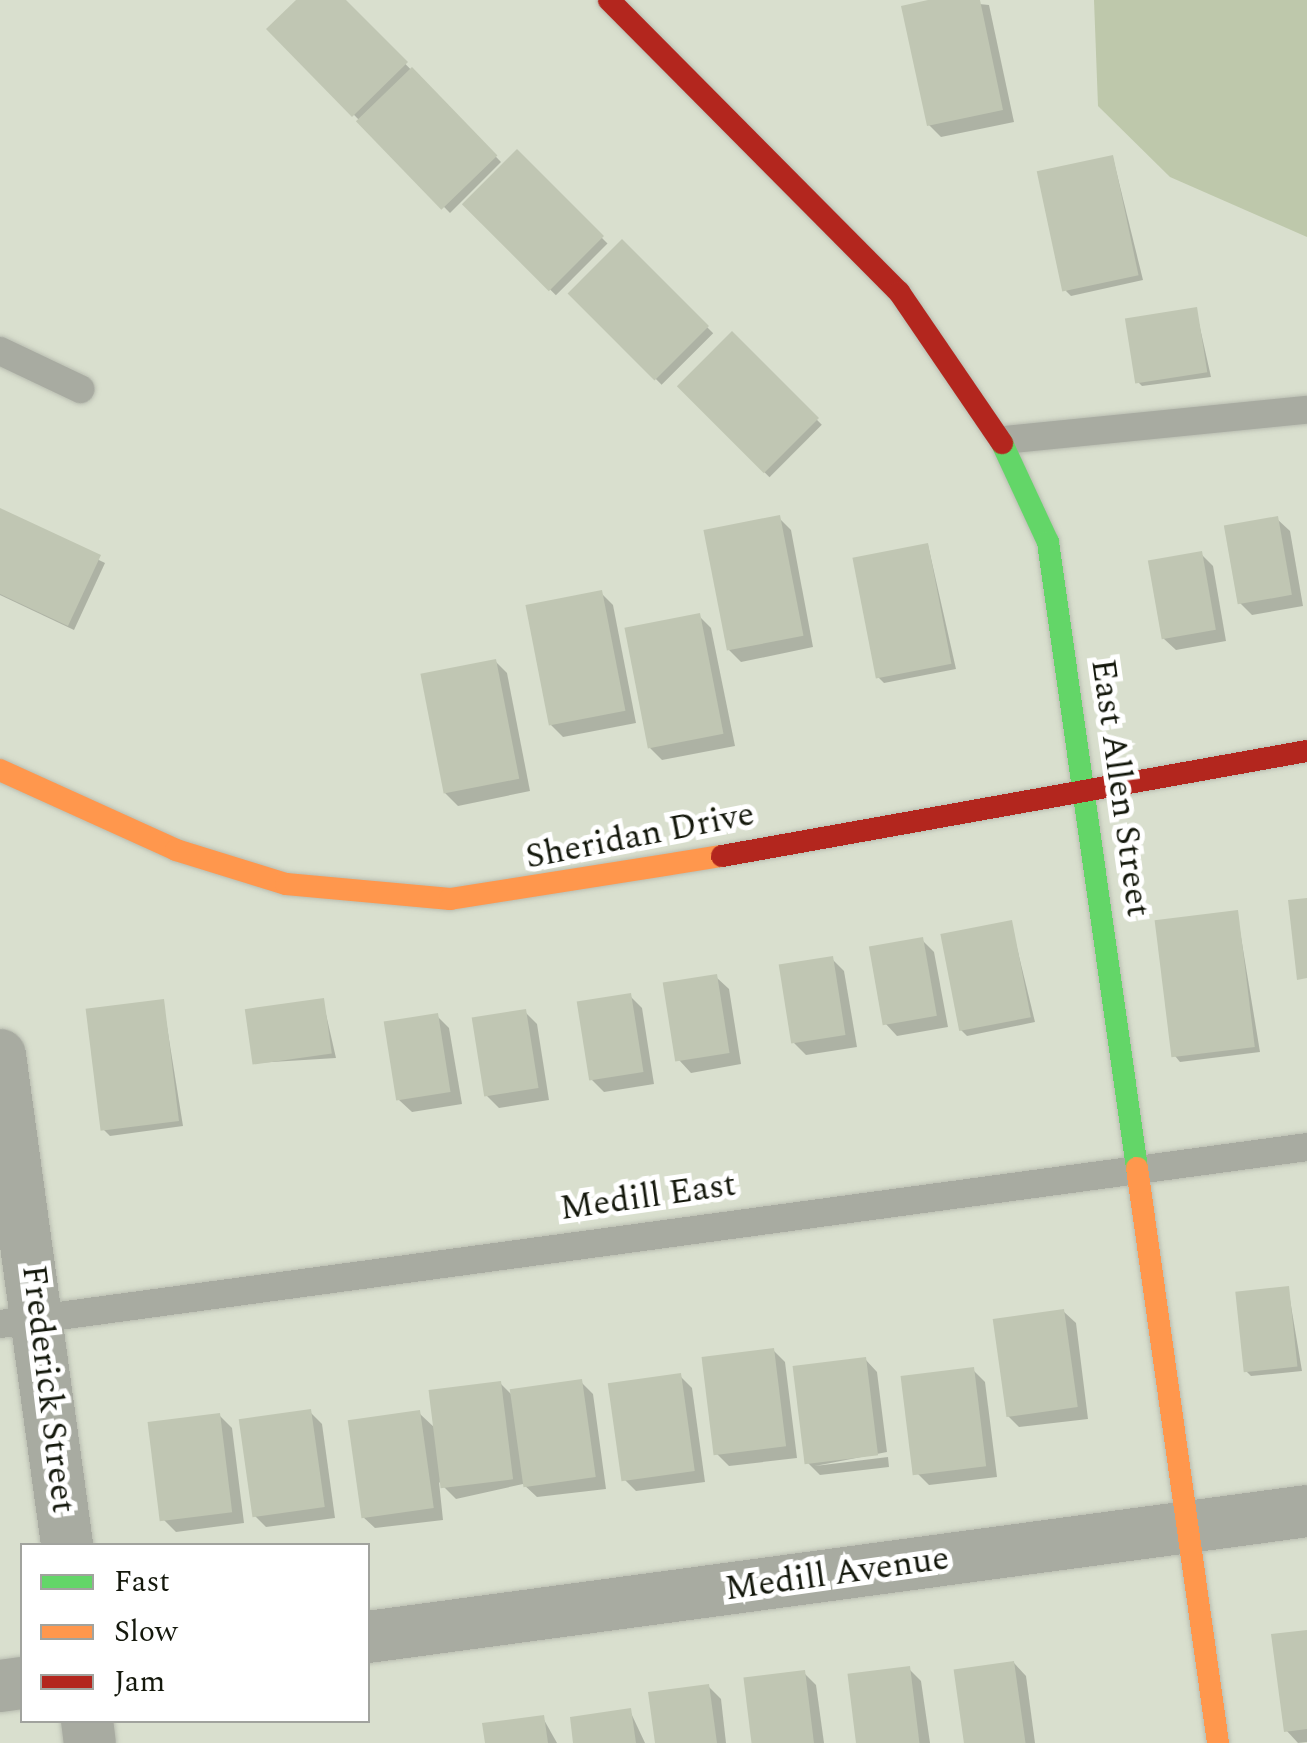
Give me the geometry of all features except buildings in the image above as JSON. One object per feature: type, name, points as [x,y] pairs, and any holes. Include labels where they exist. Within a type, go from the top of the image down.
[{"type":"street","name":"East Allen Street","points":[[609,0],[900,292],[1004,440],[1048,542],[1140,1167],[1218,1743]]},
{"type":"street","name":"Sheridan Drive","points":[[0,770],[176,850],[286,884],[450,899],[579,885],[1083,784],[1307,751]]},
{"type":"street","name":"Frederick Street","points":[[0,1055],[21,1321],[66,1543]]},
{"type":"street","name":"Medill Avenue","points":[[370,1638],[1307,1511]]},
{"type":"lane","points":[[0,351],[80,389]]},
{"type":"lane","points":[[1004,440],[1307,410]]},
{"type":"lane","name":"Medill East","points":[[21,1321],[1307,1147]]},
{"type":"green space","points":[[1094,0],[1307,0],[1307,237],[1170,177],[1098,106]]},
{"type":"traffic: fast","points":[[1002,443],[1048,542],[1137,1168]]},
{"type":"traffic: slow","points":[[0,770],[176,850],[286,884],[450,899],[722,856]]},
{"type":"traffic: slow","points":[[1137,1168],[1218,1743]]},
{"type":"traffic: jam","points":[[609,0],[899,292],[1002,443]]},
{"type":"traffic: jam","points":[[722,856],[1307,751]]}]
